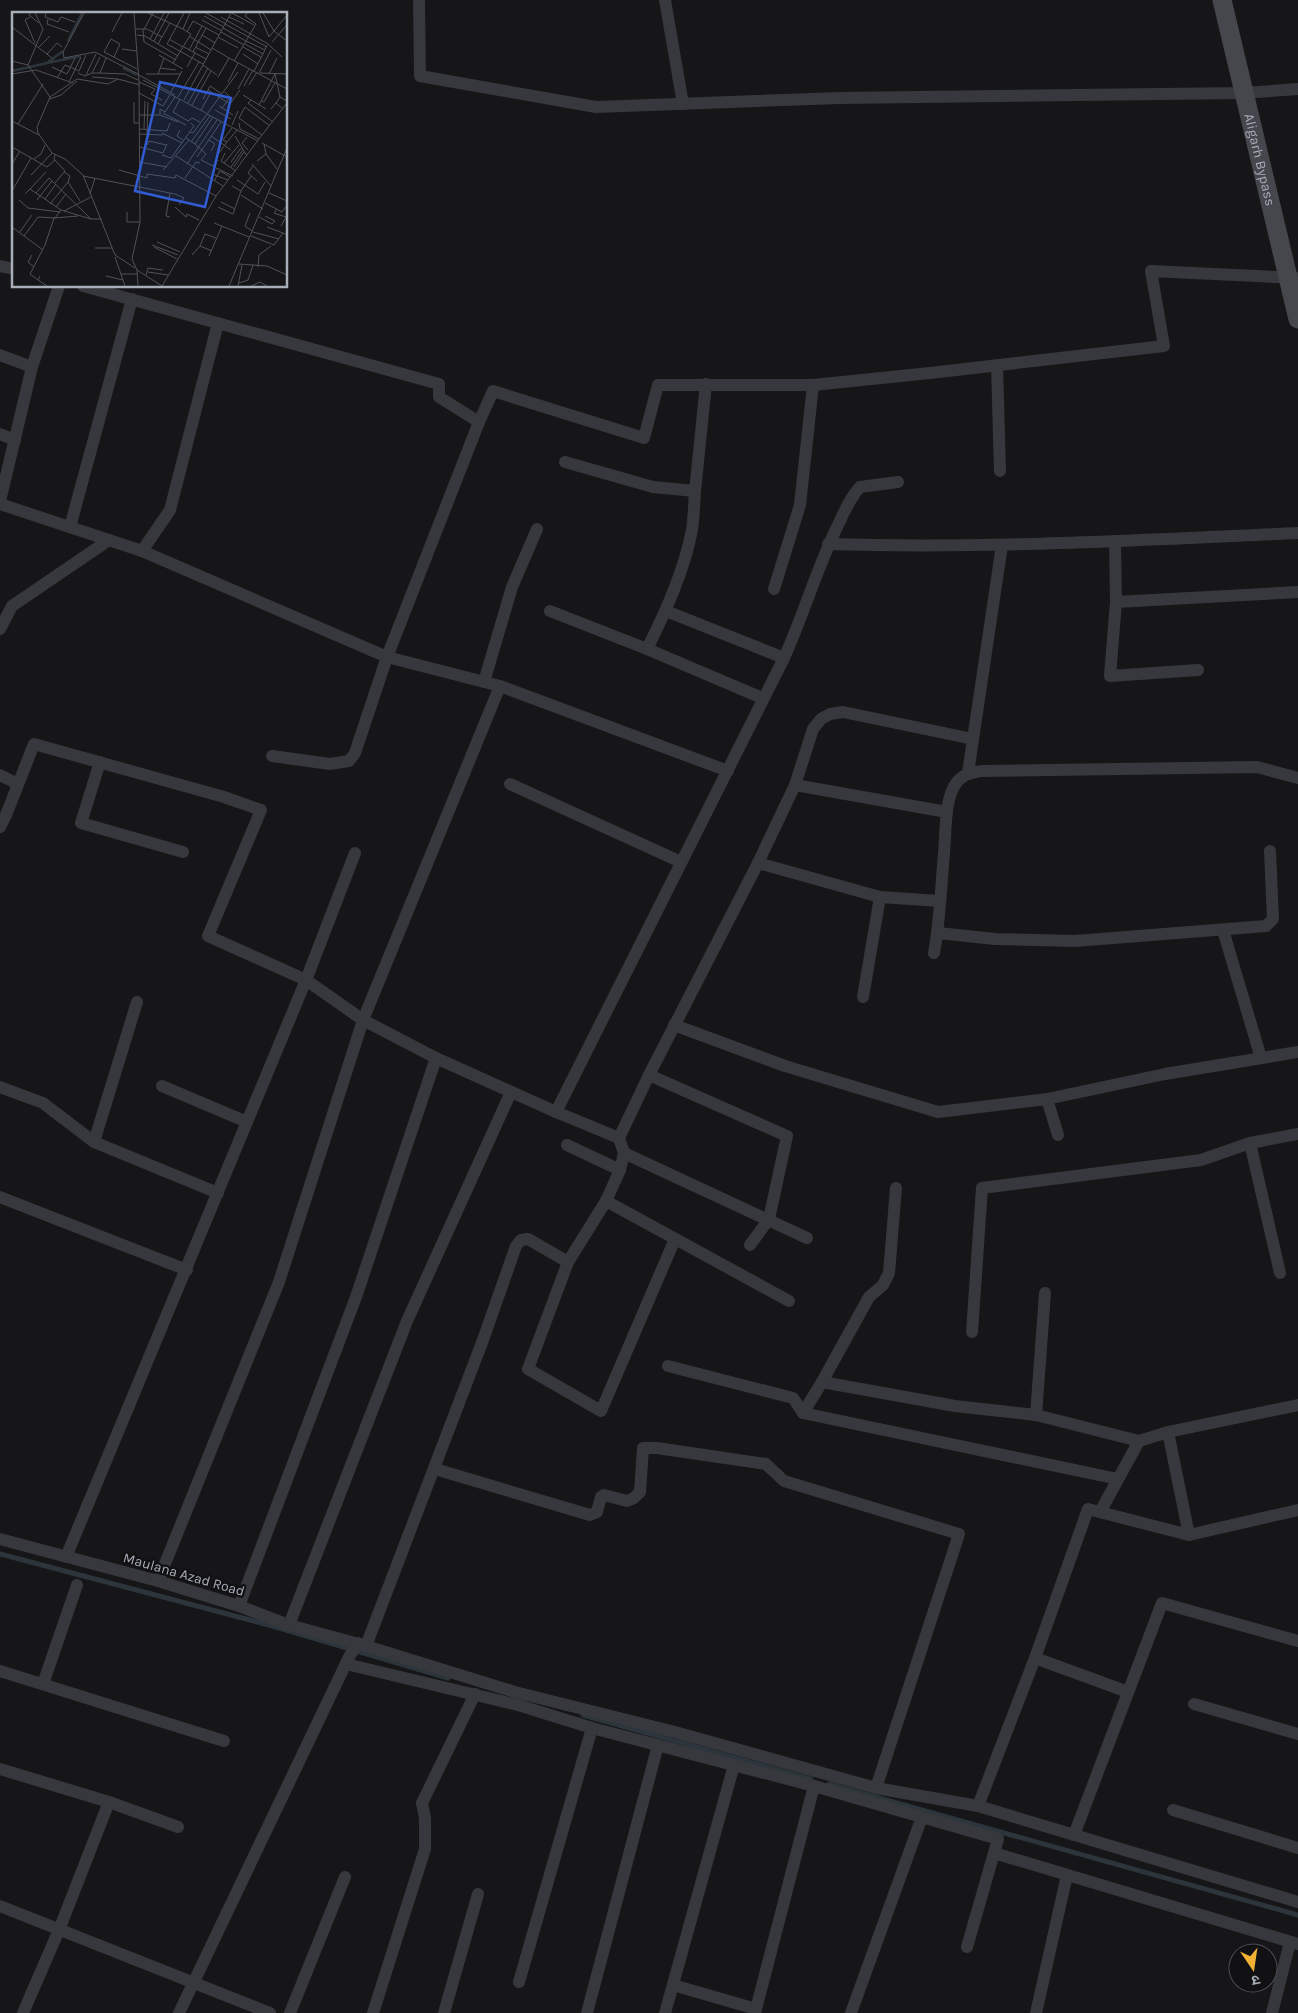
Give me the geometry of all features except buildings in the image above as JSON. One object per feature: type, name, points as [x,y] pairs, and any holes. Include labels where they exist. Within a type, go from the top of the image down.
[{"type":"main road","name":"Aligarh Bypass","points":[[1222,0],[1243,93],[1293,278],[1298,319]]},
{"type":"street","points":[[419,0],[420,76],[596,107],[839,98],[1243,93],[1298,89]]},
{"type":"street","points":[[665,0],[683,104]]},
{"type":"street","points":[[272,756],[330,764],[349,761],[355,754],[387,657],[479,422],[493,391],[644,438],[658,385],[813,385],[1164,346],[1151,271],[1293,278]]},
{"type":"street","points":[[58,288],[32,368],[0,502],[142,552],[387,657],[500,686],[728,771]]},
{"type":"street","points":[[91,288],[439,384],[439,397],[479,422]]},
{"type":"street","points":[[70,527],[132,300]]},
{"type":"street","points":[[142,552],[170,510],[218,323]]},
{"type":"street","points":[[0,355],[32,368]]},
{"type":"street","points":[[997,365],[1000,471]]},
{"type":"street","points":[[647,649],[666,611],[693,527],[706,384]]},
{"type":"street","points":[[774,589],[800,505],[813,385]]},
{"type":"street","points":[[0,434],[15,440]]},
{"type":"street","points":[[565,462],[653,488],[695,491]]},
{"type":"street","points":[[556,1112],[728,771],[762,698],[784,658],[800,621],[828,544],[852,495],[860,487],[898,482]]},
{"type":"street","points":[[484,682],[512,587],[536,529]]},
{"type":"street","points":[[828,544],[902,546],[1002,545],[1298,533]]},
{"type":"street","points":[[0,629],[6,604],[109,540]]},
{"type":"street","points":[[1115,541],[1116,602],[1110,676],[1198,670]]},
{"type":"street","points":[[968,773],[1002,545]]},
{"type":"street","points":[[1116,602],[1298,592]]},
{"type":"street","points":[[666,611],[784,658]]},
{"type":"street","points":[[550,612],[647,649],[762,698]]},
{"type":"street","points":[[158,1581],[279,1282],[363,1020],[500,686]]},
{"type":"street","points":[[675,1239],[601,1411],[528,1370],[568,1262],[606,1201],[620,1170],[624,1153],[619,1138],[795,785],[813,729],[821,719],[830,714],[843,712],[973,740]]},
{"type":"street","points":[[0,827],[34,744],[224,797],[260,810],[208,936],[306,980],[363,1020],[436,1058],[619,1138]]},
{"type":"street","points":[[100,762],[81,823],[183,852]]},
{"type":"street","points":[[934,954],[938,933],[947,812],[951,791],[958,780],[968,773],[981,771],[1257,767],[1298,778]]},
{"type":"street","points":[[0,775],[18,784]]},
{"type":"street","points":[[510,784],[681,862]]},
{"type":"street","points":[[795,785],[947,812]]},
{"type":"street","points":[[938,933],[995,940],[1038,942],[1075,941],[1266,926],[1273,919],[1270,851]]},
{"type":"street","points":[[66,1557],[248,1122],[355,853]]},
{"type":"street","points":[[758,862],[880,897],[940,902]]},
{"type":"street","points":[[862,998],[880,897]]},
{"type":"street","points":[[1223,930],[1261,1058]]},
{"type":"street","points":[[94,1142],[137,1002]]},
{"type":"street","points":[[674,1025],[785,1066],[938,1112],[1047,1100],[1165,1074],[1298,1052]]},
{"type":"street","points":[[239,1606],[356,1297],[436,1058]]},
{"type":"street","points":[[649,1075],[787,1136],[769,1219],[750,1245]]},
{"type":"street","points":[[162,1086],[248,1122]]},
{"type":"street","points":[[0,1087],[43,1103],[94,1142],[218,1193]]},
{"type":"street","points":[[289,1625],[407,1321],[511,1092]]},
{"type":"street","points":[[1047,1100],[1058,1135]]},
{"type":"street","points":[[972,1332],[982,1188],[1201,1160],[1250,1143],[1298,1134]]},
{"type":"street","points":[[1250,1143],[1280,1273]]},
{"type":"street","points":[[567,1145],[620,1170]]},
{"type":"street","points":[[624,1153],[807,1238]]},
{"type":"street","points":[[803,1413],[869,1297],[883,1285],[889,1273],[896,1188]]},
{"type":"street","points":[[0,1197],[187,1270]]},
{"type":"street","points":[[606,1201],[789,1301]]},
{"type":"street","points":[[179,2013],[355,1652],[435,1469],[516,1246],[521,1240],[528,1238],[568,1262]]},
{"type":"street","points":[[1036,1415],[1045,1293]]},
{"type":"street","points":[[668,1366],[793,1398],[803,1413],[1118,1479]]},
{"type":"street","points":[[822,1382],[955,1406],[1036,1415],[1138,1441],[1168,1432],[1298,1404]]},
{"type":"street","points":[[1168,1432],[1189,1535]]},
{"type":"street","points":[[1100,1512],[1138,1441]]},
{"type":"street","points":[[435,1469],[590,1515],[598,1512],[601,1497],[604,1495],[627,1501],[634,1498],[640,1492],[643,1448],[657,1448],[766,1464],[784,1481],[959,1534],[876,1788]]},
{"type":"street","points":[[978,1806],[1035,1658],[1088,1509],[1189,1535],[1298,1510]]},
{"type":"street","name":"Maulana Azad Road","points":[[0,1540],[158,1581],[239,1606],[355,1652]]},
{"type":"street","points":[[43,1684],[77,1585]]},
{"type":"street","points":[[1074,1835],[1162,1603],[1298,1641]]},
{"type":"street","points":[[355,1652],[475,1694],[518,1704],[592,1728],[814,1786],[998,1839],[967,1947]]},
{"type":"street","points":[[355,1652],[675,1732],[876,1788],[978,1806],[1298,1902]]},
{"type":"street","points":[[1035,1658],[1128,1692]]},
{"type":"street","points":[[0,1671],[224,1741]]},
{"type":"street","points":[[373,2013],[425,1849],[425,1818],[422,1803],[475,1694]]},
{"type":"street","points":[[1194,1704],[1298,1734]]},
{"type":"street","points":[[519,1982],[592,1728]]},
{"type":"street","points":[[587,2013],[658,1745]]},
{"type":"street","points":[[665,2013],[734,1765]]},
{"type":"street","points":[[0,1769],[109,1802],[178,1827]]},
{"type":"street","points":[[673,1985],[756,2011],[814,1786]]},
{"type":"street","points":[[23,2013],[59,1930],[109,1802]]},
{"type":"street","points":[[1173,1810],[1298,1848]]},
{"type":"street","points":[[851,2013],[922,1817]]},
{"type":"street","points":[[994,1853],[1294,1943],[1272,2013]]},
{"type":"street","points":[[1036,2013],[1067,1875]]},
{"type":"street","points":[[290,2013],[345,1877]]},
{"type":"street","points":[[444,2013],[478,1894]]},
{"type":"street","points":[[0,1906],[270,2013]]},
{"type":"waterway","points":[[0,1554],[276,1627],[448,1678]]},
{"type":"waterway","points":[[583,1715],[811,1779]]},
{"type":"waterway","points":[[829,1784],[1298,1915]]}]
